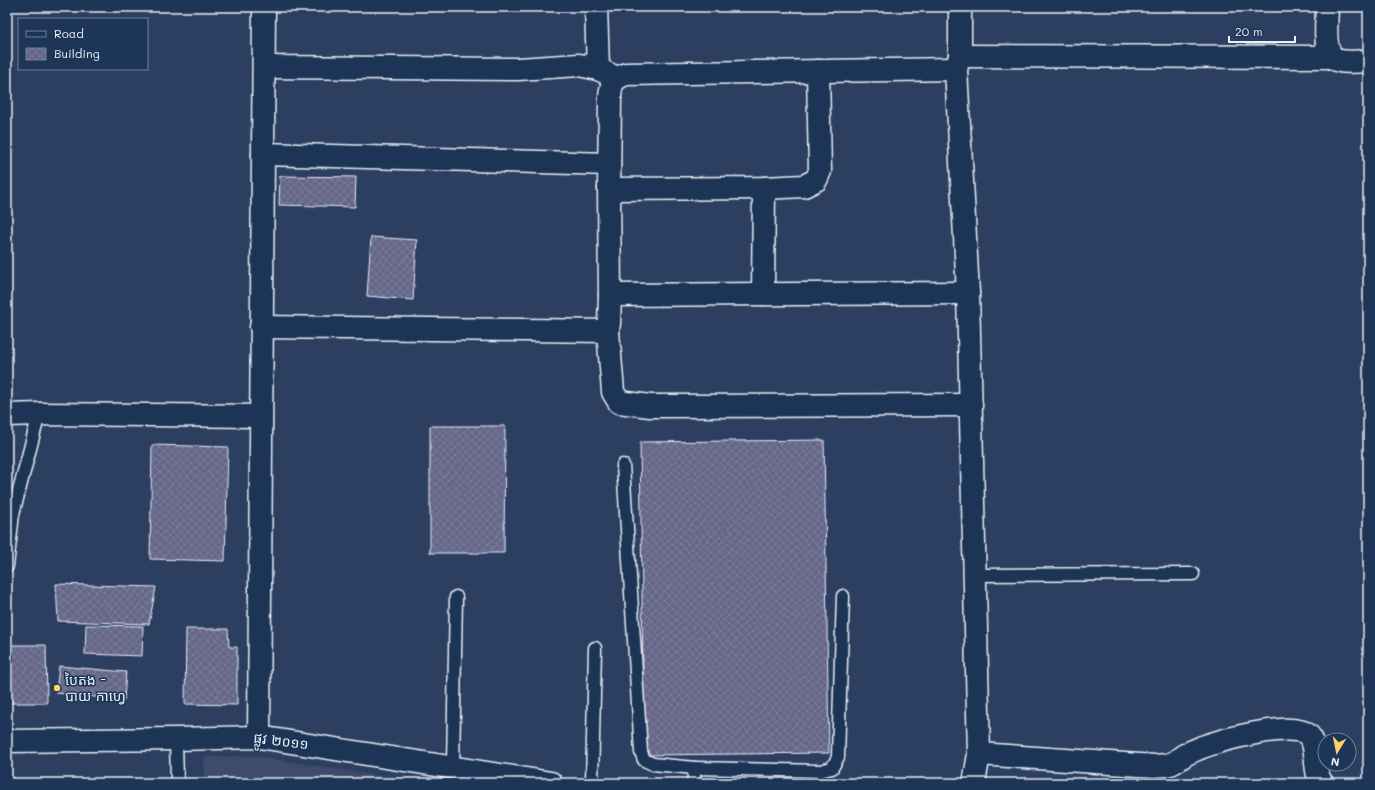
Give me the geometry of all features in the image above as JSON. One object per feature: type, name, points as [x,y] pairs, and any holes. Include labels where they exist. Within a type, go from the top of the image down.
[{"type":"street","points":[[259,737],[264,7]]},
{"type":"street","points":[[596,7],[611,86],[608,188],[610,295],[608,331],[612,392],[619,402],[650,406],[971,405]]},
{"type":"street","points":[[960,7],[958,63],[968,294],[980,754],[974,783]]},
{"type":"street","points":[[1327,7],[1327,47],[1332,56],[1339,61],[1368,61]]},
{"type":"street","points":[[264,67],[518,69],[579,65],[608,74],[626,74],[818,71],[958,63],[1332,56]]},
{"type":"street","points":[[608,188],[764,188],[804,186],[816,180],[820,172],[818,71]]},
{"type":"street","points":[[263,154],[609,164]]},
{"type":"street","points":[[763,294],[764,188]]},
{"type":"street","points":[[610,295],[968,294]]},
{"type":"street","points":[[261,327],[608,331]]},
{"type":"street","points":[[7,415],[260,416]]},
{"type":"street","points":[[980,754],[1154,766],[1170,764],[1185,755],[1228,739],[1253,733],[1297,729],[1310,736],[1319,777],[1322,783]]},
{"type":"street","name":"ផ្លូវ ២០១១","points":[[7,742],[259,737],[544,782]]},
{"type":"lane","points":[[7,566],[13,514],[39,414]]},
{"type":"lane","points":[[623,466],[641,752],[644,760],[653,764],[695,768],[820,771],[832,768],[838,757],[843,596]]},
{"type":"lane","points":[[975,576],[1193,574]]},
{"type":"lane","points":[[453,767],[456,597]]},
{"type":"lane","points":[[592,783],[595,648]]},
{"type":"lane","points":[[176,739],[177,783]]},
{"type":"lane","points":[[692,783],[695,768]]},
{"type":"shaded area","points":[[253,756],[426,783],[205,783],[204,757]]},
{"type":"building","points":[[280,176],[356,177],[355,207],[279,205]]},
{"type":"building","points":[[371,237],[417,240],[413,300],[367,296]]},
{"type":"building","points":[[430,426],[505,426],[504,553],[430,553]]},
{"type":"building","points":[[824,440],[829,753],[644,755],[640,442]]},
{"type":"building","points":[[152,445],[228,447],[225,561],[150,559]]},
{"type":"building","points":[[56,584],[156,587],[149,624],[58,621]]},
{"type":"building","points":[[86,625],[143,626],[142,656],[85,654]]},
{"type":"building","points":[[186,629],[228,629],[229,647],[237,647],[237,705],[185,704]]},
{"type":"building","points":[[7,645],[46,645],[47,703],[7,703]]},
{"type":"building","points":[[59,666],[126,672],[124,700],[56,693]]},
{"type":"place","name":"បៃតង - បាយ កាហ្វេ","points":[[57,688]]}]
